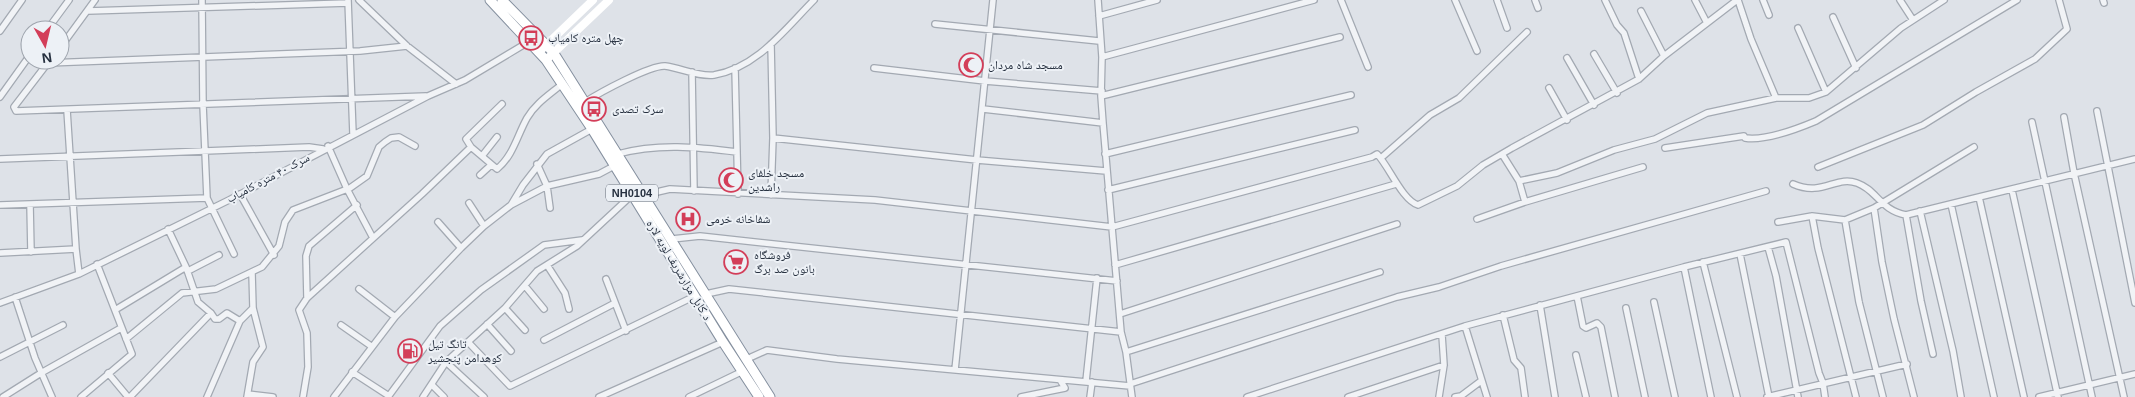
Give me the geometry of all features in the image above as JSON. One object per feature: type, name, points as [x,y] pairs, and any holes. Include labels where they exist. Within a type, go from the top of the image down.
[{"type":"highway","name":"د کابل مزارشریف لویه لاره","points":[[490,0],[546,60],[592,129],[759,397]]},
{"type":"highway","name":"د کابل مزارشریف لویه لاره","points":[[502,0],[553,52],[770,397]]},
{"type":"main road","points":[[539,52],[593,0]]},
{"type":"main road","points":[[546,60],[609,0]]},
{"type":"street","points":[[0,31],[22,0]]},
{"type":"street","points":[[55,20],[69,0]]},
{"type":"street","points":[[70,35],[96,0]]},
{"type":"street","points":[[202,0],[203,105],[207,198],[210,208],[234,254]]},
{"type":"street","points":[[359,0],[407,46],[456,84]]},
{"type":"street","points":[[585,102],[612,85],[663,66],[713,75],[754,60],[814,0]]},
{"type":"street","points":[[955,370],[993,0]]},
{"type":"street","points":[[1098,0],[1106,171],[1121,332],[1126,352],[1132,397]]},
{"type":"street","points":[[1099,16],[1157,0]]},
{"type":"street","points":[[1102,57],[1314,0]]},
{"type":"street","points":[[1341,0],[1368,67]]},
{"type":"street","points":[[1455,0],[1477,51]]},
{"type":"street","points":[[1497,0],[1507,28]]},
{"type":"street","points":[[1534,0],[1538,8]]},
{"type":"street","points":[[1605,0],[1616,23],[1624,33],[1639,79]]},
{"type":"street","points":[[1695,0],[1707,23]]},
{"type":"street","points":[[644,194],[670,189],[876,200],[1112,227],[1372,157],[1377,154],[1396,184],[1414,204],[1421,205],[1457,186],[1483,165],[1502,154],[1568,120],[1639,79],[1664,56],[1738,0],[1776,98]]},
{"type":"street","points":[[1763,0],[1769,15]]},
{"type":"street","points":[[1900,0],[1913,20]]},
{"type":"street","points":[[1519,181],[1557,173],[1614,150],[1654,139],[1707,113],[1776,98],[1809,98],[1826,92],[1913,20],[1944,0]]},
{"type":"street","points":[[1665,148],[1744,136],[1749,139],[1795,130],[1816,121],[2017,0]]},
{"type":"street","points":[[1818,167],[1923,125],[2034,59],[2067,29],[2059,0]]},
{"type":"street","points":[[88,11],[348,1],[353,134]]},
{"type":"street","points":[[1641,12],[1664,56]]},
{"type":"street","points":[[1834,16],[1856,68]]},
{"type":"street","points":[[935,24],[1100,41]]},
{"type":"street","points":[[1798,28],[1826,92]]},
{"type":"street","points":[[1381,158],[1430,115],[1459,98],[1527,32]]},
{"type":"street","points":[[874,68],[1102,94],[1340,37]]},
{"type":"street","name":"سرک ۴۰ متره کامیاب","points":[[0,303],[79,274],[240,194],[326,147],[456,84],[530,41]]},
{"type":"street","points":[[771,44],[773,138],[771,195]]},
{"type":"street","points":[[70,61],[203,58],[350,51],[407,46]]},
{"type":"street","points":[[1594,54],[1617,93]]},
{"type":"street","points":[[1567,58],[1594,105]]},
{"type":"street","points":[[735,68],[738,194]]},
{"type":"street","points":[[0,97],[20,69]]},
{"type":"street","points":[[43,70],[14,106],[16,111],[428,96]]},
{"type":"street","points":[[692,72],[694,191]]},
{"type":"street","points":[[502,104],[466,139],[471,147],[495,168],[499,168],[510,155],[527,118],[538,104],[561,85]]},
{"type":"street","points":[[1549,88],[1568,120]]},
{"type":"street","points":[[1105,154],[1351,94]]},
{"type":"street","points":[[983,109],[1103,123]]},
{"type":"street","points":[[67,110],[79,274]]},
{"type":"street","points":[[2097,111],[2135,303]]},
{"type":"street","points":[[2064,117],[2074,173],[2124,397]]},
{"type":"street","points":[[2032,122],[2092,397]]},
{"type":"street","points":[[511,205],[515,195],[537,164],[547,154],[592,129]]},
{"type":"street","points":[[1108,190],[1355,130]]},
{"type":"street","points":[[126,339],[182,293],[216,289],[262,267],[274,255],[282,240],[285,222],[293,210],[347,189],[367,176],[379,147],[385,142],[391,138],[399,137],[415,146]]},
{"type":"street","points":[[482,156],[497,137]]},
{"type":"street","points":[[773,138],[977,160],[1106,171]]},
{"type":"street","points":[[618,154],[634,150],[693,146],[737,152]]},
{"type":"street","points":[[0,159],[326,147],[373,238]]},
{"type":"street","points":[[303,397],[308,367],[307,333],[299,310],[307,298],[471,147]]},
{"type":"street","points":[[1778,222],[1812,216],[1845,220],[1874,208],[1974,147]]},
{"type":"street","points":[[1502,154],[1519,181],[1525,202]]},
{"type":"street","points":[[1793,184],[1803,189],[1818,190],[1848,181],[1858,183],[1894,212],[1906,215],[2135,159]]},
{"type":"street","points":[[537,164],[547,186],[550,208]]},
{"type":"street","points":[[480,175],[491,165]]},
{"type":"street","points":[[334,397],[371,346],[395,317],[484,226],[511,205],[547,186],[599,174],[614,166]]},
{"type":"street","points":[[1477,219],[1525,202],[1644,167]]},
{"type":"street","points":[[1115,265],[1396,184]]},
{"type":"street","points":[[2012,190],[2057,395]]},
{"type":"street","points":[[747,359],[767,350],[955,370],[1130,385],[1397,297],[1439,288],[1501,266],[1766,191]]},
{"type":"street","points":[[240,194],[274,255]]},
{"type":"street","points":[[423,397],[446,362],[505,308],[537,271],[577,246],[632,194]]},
{"type":"street","points":[[1979,197],[2024,397]]},
{"type":"street","points":[[0,205],[207,198]]},
{"type":"street","points":[[469,203],[484,226]]},
{"type":"street","points":[[30,204],[31,252]]},
{"type":"street","points":[[1951,204],[1994,397]]},
{"type":"street","points":[[307,298],[306,256],[310,246],[357,205]]},
{"type":"street","points":[[1874,208],[1882,262],[1894,319],[1914,397]]},
{"type":"street","points":[[1920,212],[1953,351],[1961,397]]},
{"type":"street","points":[[1906,215],[1921,301],[1933,354]]},
{"type":"street","points":[[1812,216],[1827,287],[1856,397]]},
{"type":"street","points":[[1845,220],[1859,302],[1883,397]]},
{"type":"street","points":[[438,222],[461,248]]},
{"type":"street","points":[[1120,314],[1397,224]]},
{"type":"street","points":[[168,229],[187,269],[198,302],[215,319],[220,319],[227,313],[240,321]]},
{"type":"street","points":[[672,239],[700,236],[1116,281]]},
{"type":"street","points":[[352,372],[389,397],[440,326],[481,290],[544,245],[582,240]]},
{"type":"street","points":[[1247,397],[1503,315],[1786,242],[1825,397]]},
{"type":"street","points":[[1768,247],[1776,276],[1798,397]]},
{"type":"street","points":[[0,253],[76,248]]},
{"type":"street","points":[[1740,254],[1768,397],[1907,364]]},
{"type":"street","points":[[115,310],[187,269],[219,255]]},
{"type":"street","points":[[1703,262],[1737,397]]},
{"type":"street","points":[[81,397],[132,354],[97,264]]},
{"type":"street","points":[[547,265],[564,293],[569,309]]},
{"type":"street","points":[[1684,267],[1712,397]]},
{"type":"street","points":[[1126,352],[1380,272]]},
{"type":"street","points":[[252,273],[253,308],[263,347],[253,362],[247,395],[273,397]]},
{"type":"street","points":[[1090,397],[1089,381],[1097,278]]},
{"type":"street","points":[[606,279],[626,332]]},
{"type":"street","points":[[525,286],[544,309]]},
{"type":"street","points":[[359,289],[395,317]]},
{"type":"street","points":[[706,294],[728,289],[1121,332]]},
{"type":"street","points":[[468,342],[510,386],[626,332],[695,296]]},
{"type":"street","points":[[1577,296],[1583,326],[1586,328],[1597,323],[1601,327],[1615,397]]},
{"type":"street","points":[[15,297],[41,373],[52,397]]},
{"type":"street","points":[[1654,302],[1675,397]]},
{"type":"street","points":[[544,340],[615,303]]},
{"type":"street","points":[[1540,305],[1555,397]]},
{"type":"street","points":[[207,397],[240,321],[253,308]]},
{"type":"street","points":[[505,308],[525,330]]},
{"type":"street","points":[[1626,308],[1645,397]]},
{"type":"street","points":[[108,373],[129,397],[211,313]]},
{"type":"street","points":[[1503,315],[1514,360],[1520,368],[1525,397]]},
{"type":"street","points":[[341,324],[371,346]]},
{"type":"street","points":[[487,324],[511,351]]},
{"type":"street","points":[[0,357],[63,325]]},
{"type":"street","points":[[1465,326],[1487,397]]},
{"type":"street","points":[[3,397],[41,373],[121,328]]},
{"type":"street","points":[[1439,397],[1444,365],[1442,334]]},
{"type":"street","points":[[599,397],[723,342]]},
{"type":"street","points":[[1576,355],[1586,397]]},
{"type":"street","points":[[446,362],[484,397]]},
{"type":"street","points":[[1348,397],[1444,365]]},
{"type":"street","points":[[689,397],[743,371]]},
{"type":"street","points":[[2039,397],[2057,395],[2135,374]]},
{"type":"street","points":[[1060,380],[1065,388],[1066,397]]},
{"type":"street","points":[[1459,396],[1481,381]]},
{"type":"street","points":[[432,386],[444,397]]},
{"type":"street","points":[[1021,397],[1065,388]]},
{"type":"place","name":"چهل متره کامیاب","points":[[531,38]]},
{"type":"place","name":"مسجد شاه مردان","points":[[971,65]]},
{"type":"place","name":"سرک تصدی","points":[[594,109]]},
{"type":"place","name":"مسجد خلفای راشدین","points":[[731,180]]},
{"type":"place","name":"شفاخانه خرمی","points":[[688,219]]},
{"type":"place","name":"فروشگاه بانون صد برگ","points":[[736,262]]},
{"type":"place","name":"تانگ تیل کوهدامن پنجشیر","points":[[410,351]]}]
